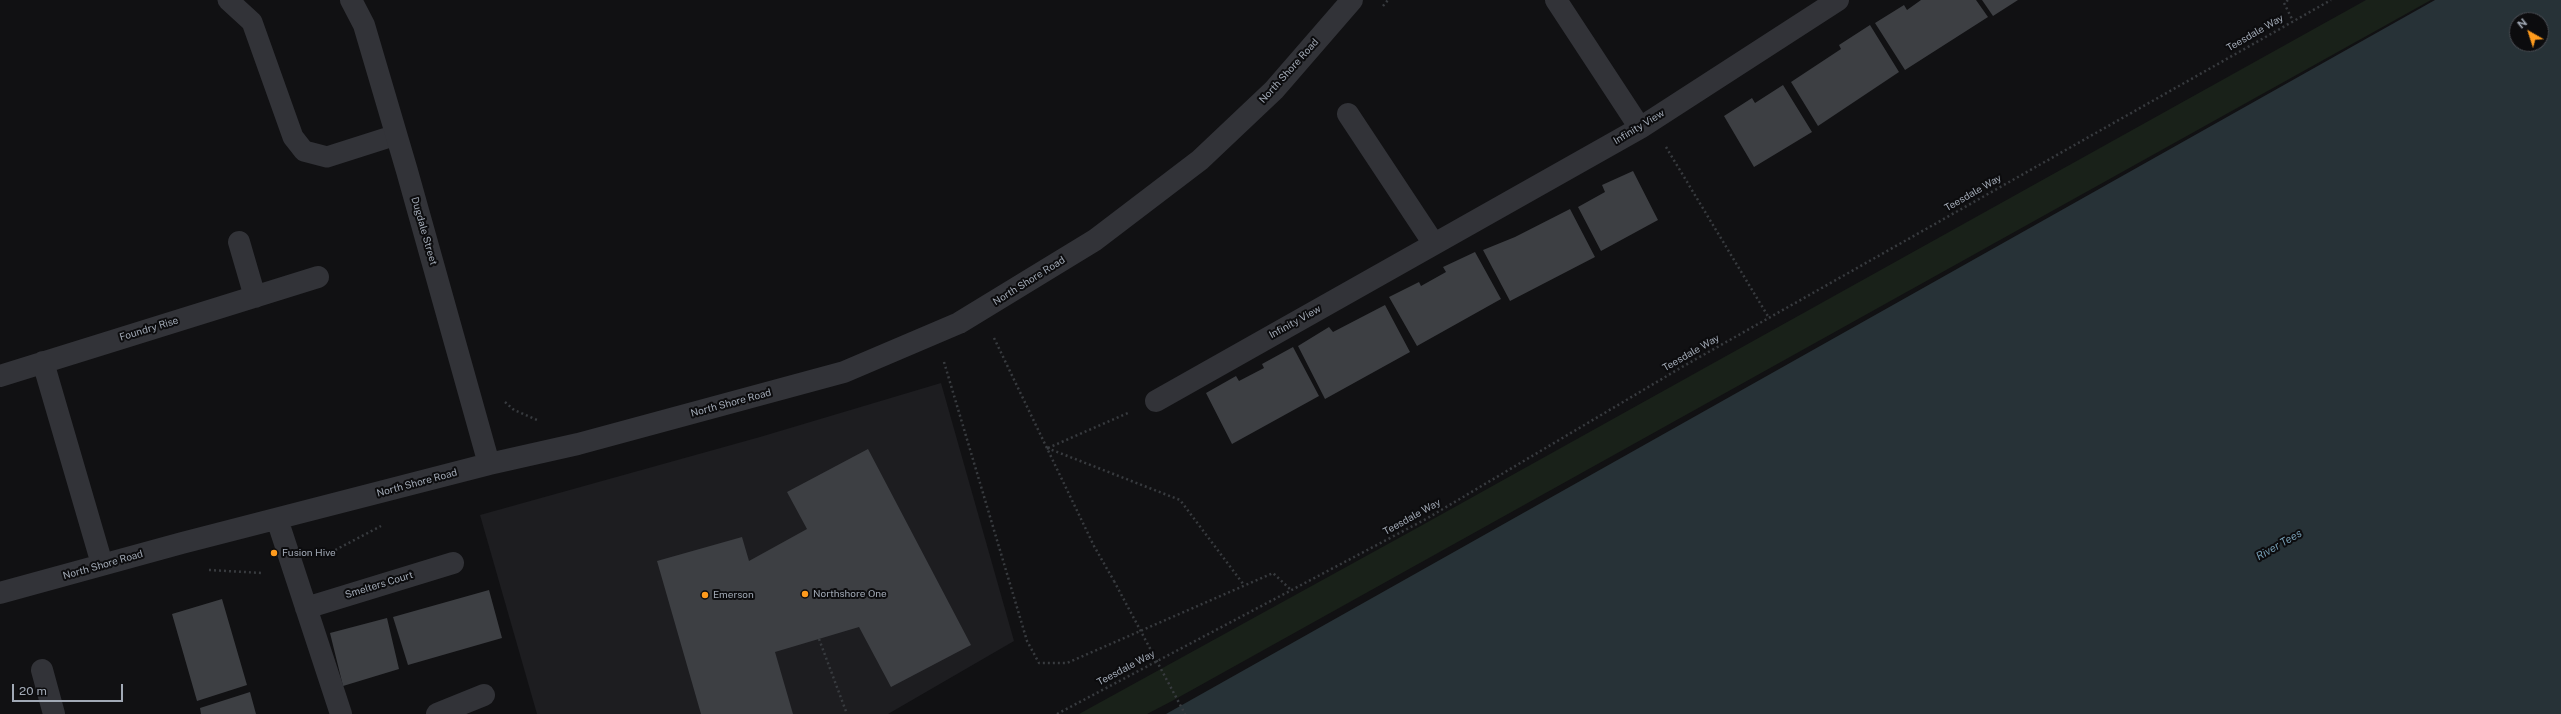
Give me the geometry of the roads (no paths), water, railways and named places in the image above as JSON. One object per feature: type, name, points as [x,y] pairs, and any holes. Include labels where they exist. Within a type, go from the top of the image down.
[{"type":"street","name":"Dugdale Street","points":[[351,0],[364,25],[489,464]]},
{"type":"street","name":"North Shore Road","points":[[0,593],[102,564],[489,464],[586,442],[844,372],[934,333],[981,310],[1095,240],[1200,160],[1274,90],[1352,0]]},
{"type":"street","points":[[1556,0],[1645,125]]},
{"type":"street","name":"Infinity View","points":[[1156,401],[1645,125],[1838,0]]},
{"type":"street","points":[[1348,114],[1434,244]]},
{"type":"street","points":[[239,242],[255,297]]},
{"type":"street","name":"Foundry Rise","points":[[0,376],[318,277]]},
{"type":"street","points":[[43,362],[102,564]]},
{"type":"street","points":[[277,519],[341,714]]},
{"type":"street","name":"Smelters Court","points":[[306,608],[453,563]]},
{"type":"street","points":[[42,670],[54,714]]},
{"type":"street","points":[[438,714],[484,695]]},
{"type":"lane","points":[[228,0],[252,22],[293,137],[304,151],[327,157],[396,135]]},
{"type":"water","name":"River Tees","points":[[2435,0],[2561,0],[2561,714],[1166,714]]},
{"type":"place","name":"Fusion Hive","points":[[274,553]]},
{"type":"place","name":"Northshore One","points":[[805,594]]},
{"type":"place","name":"Emerson","points":[[705,595]]}]
